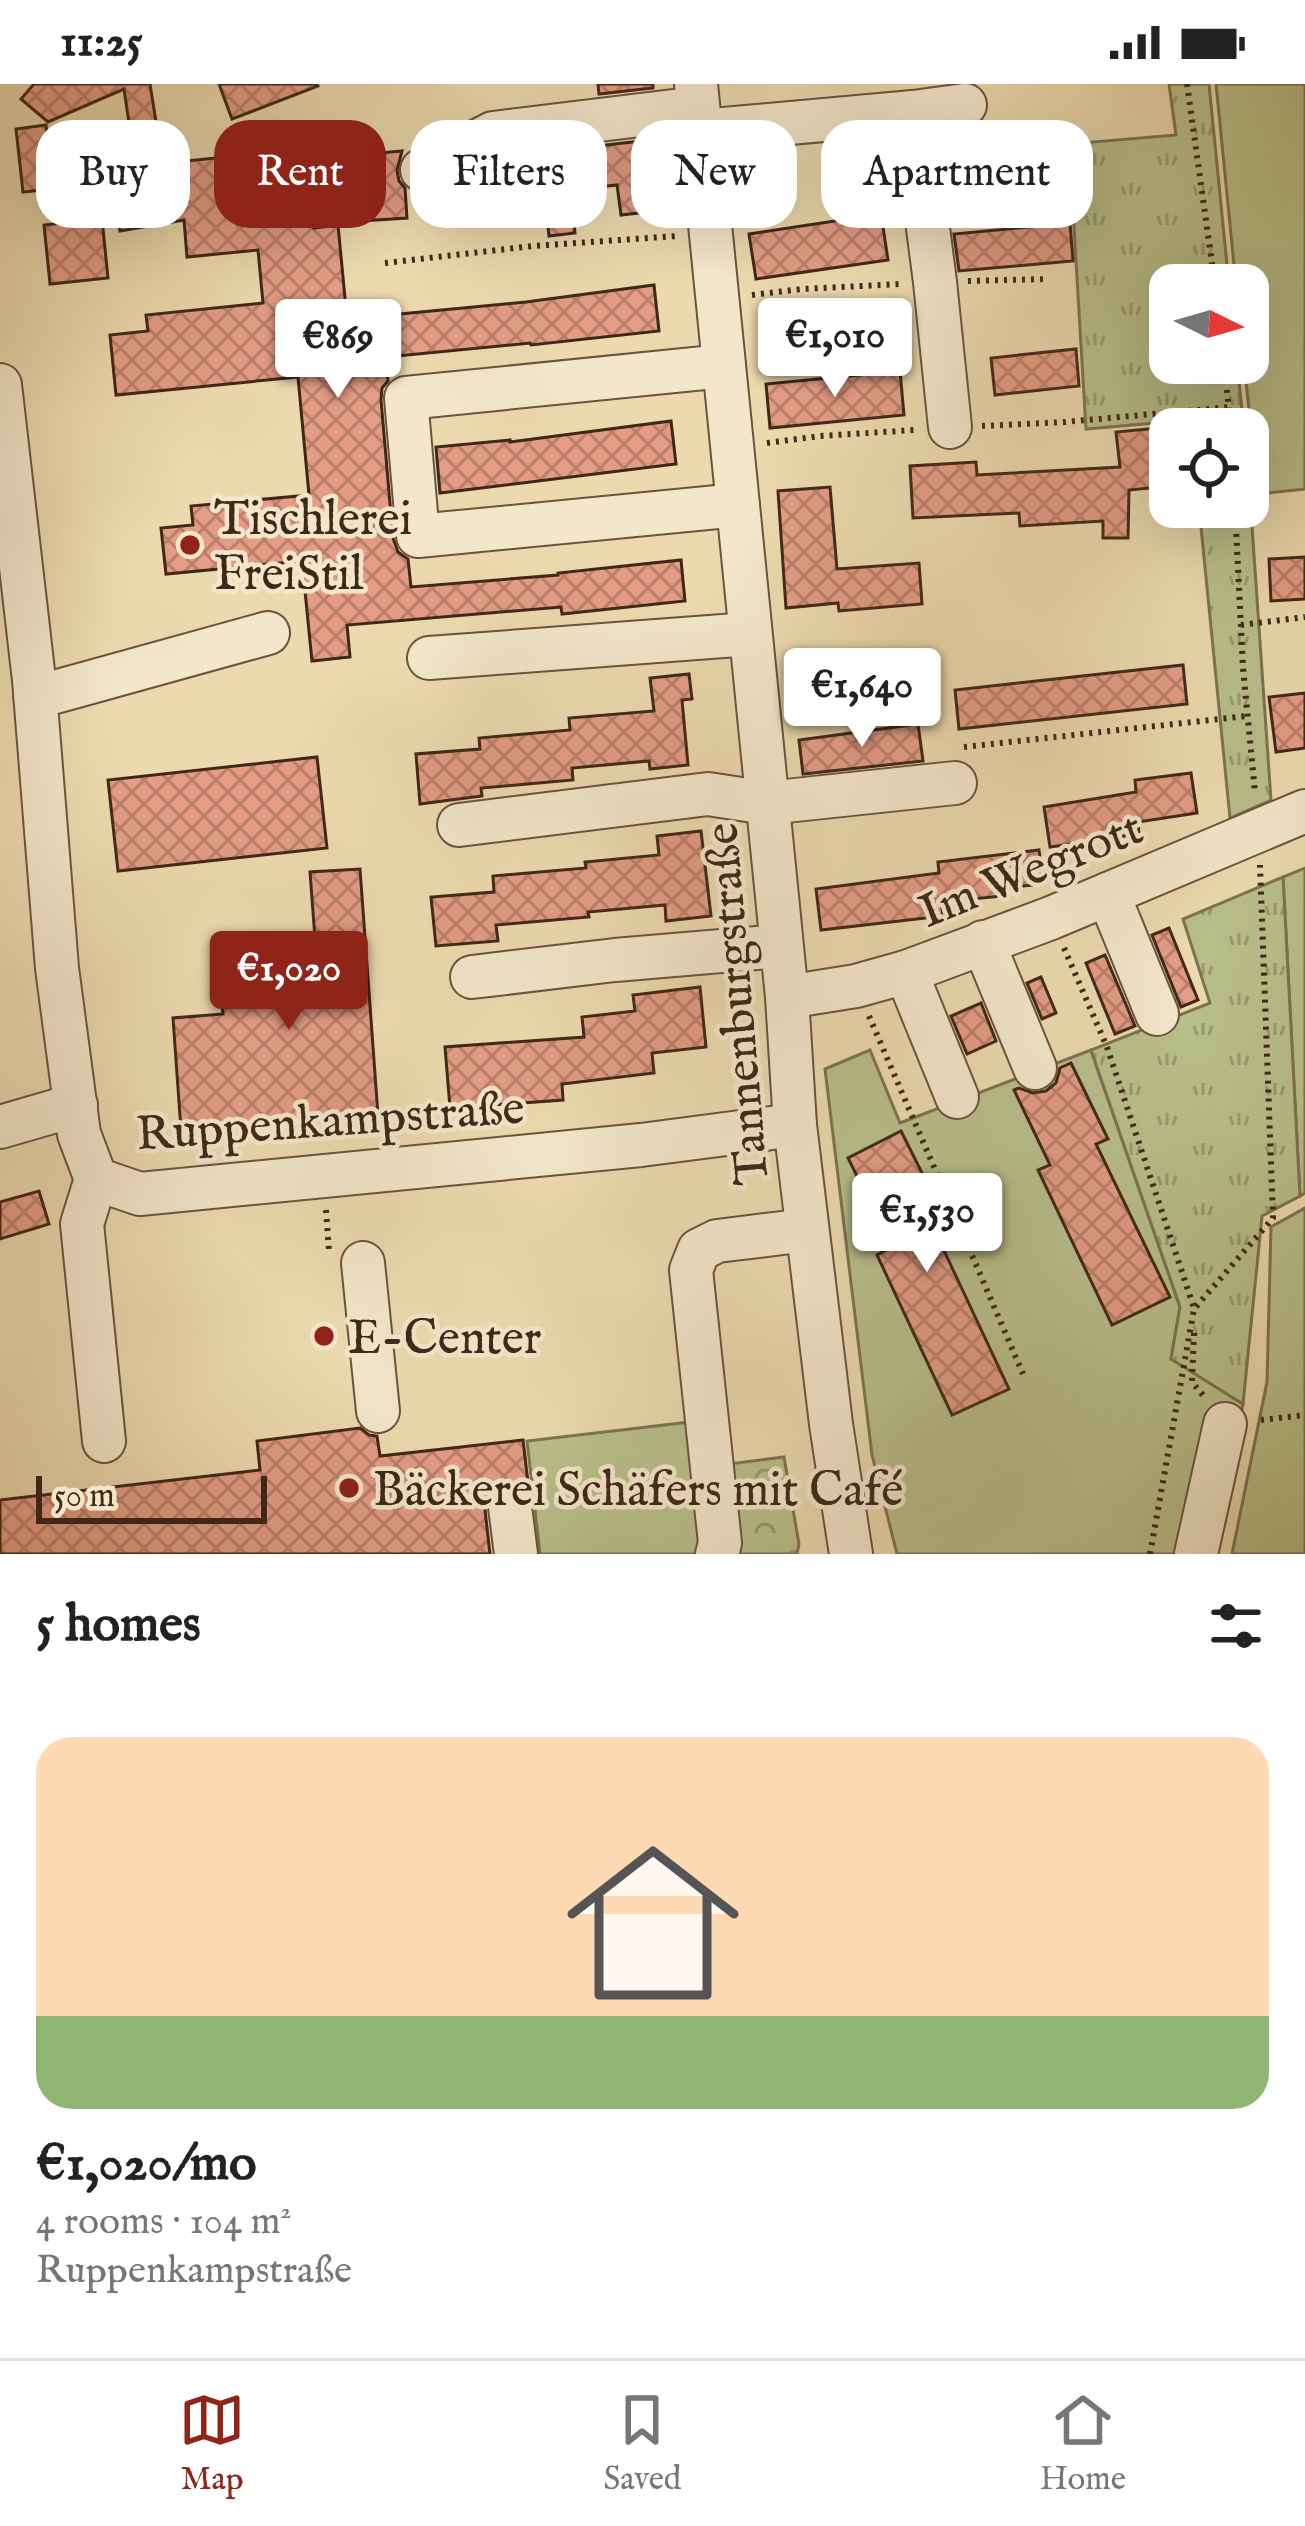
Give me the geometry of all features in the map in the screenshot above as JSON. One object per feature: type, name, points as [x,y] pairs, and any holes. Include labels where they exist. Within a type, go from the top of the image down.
[{"type":"street","points":[[600,120],[698,108],[913,112],[964,105]]},
{"type":"street","name":"Tannenburgstraße","points":[[698,108],[787,998],[795,1124],[851,1554]]},
{"type":"street","points":[[913,112],[950,427]]},
{"type":"street","points":[[724,366],[406,398],[418,536],[738,505]]},
{"type":"street","name":"Ruppenkampstraße","points":[[0,386],[35,694],[57,968],[79,1134],[96,1179],[140,1194],[795,1124]]},
{"type":"street","points":[[35,694],[268,633]]},
{"type":"street","points":[[429,658],[751,634]]},
{"type":"street","points":[[459,825],[708,794],[767,803],[955,783]]},
{"type":"street","name":"Im Wegrott","points":[[787,998],[906,972],[1051,918],[1305,811]]},
{"type":"street","points":[[1108,894],[1157,1014]]},
{"type":"street","points":[[983,942],[1035,1069]]},
{"type":"street","points":[[472,977],[782,946]]},
{"type":"street","points":[[906,972],[957,1097]]},
{"type":"street","points":[[0,1127],[76,1105]]},
{"type":"street","points":[[96,1179],[82,1224],[104,1442]]},
{"type":"street","points":[[717,1554],[720,1543],[691,1270],[699,1250],[717,1240],[807,1231]]},
{"type":"street","points":[[346,1265],[378,1411]]},
{"type":"street","points":[[1196,1554],[1225,1424]]},
{"type":"street","points":[[510,1507],[516,1554]]},
{"type":"path","points":[[1187,84],[1213,264]]},
{"type":"path","points":[[386,263],[533,246],[711,234]]},
{"type":"path","points":[[718,299],[802,289],[1048,279]]},
{"type":"path","points":[[732,447],[820,436],[1065,422],[1230,406],[1227,384]]},
{"type":"path","points":[[1150,1554],[1194,1309],[1273,1217],[1258,830],[1236,528]]},
{"type":"path","points":[[1241,625],[1305,617]]},
{"type":"path","points":[[955,783],[955,748],[1247,716]]},
{"type":"path","points":[[1051,918],[1107,1047],[1194,1309],[1192,1382],[1225,1424],[1305,1415]]},
{"type":"path","points":[[856,986],[1023,1374]]},
{"type":"path","points":[[324,1176],[346,1265]]},
{"type":"green space","points":[[1169,84],[1209,84],[1227,264],[1149,264],[1149,384],[1239,384],[1242,408],[1149,408],[1149,423],[1086,429],[1074,228],[1093,228],[1093,142],[1176,135]]},
{"type":"green space","points":[[1216,84],[1305,84],[1305,489],[1269,493],[1269,408],[1249,408],[1246,384],[1269,384],[1269,264],[1234,264]]},
{"type":"green space","points":[[1201,528],[1252,528],[1271,800],[1230,818]]},
{"type":"green space","points":[[1305,868],[1305,1193],[1300,1196],[1283,877]]},
{"type":"green space","points":[[1283,877],[1300,1196],[1262,1216],[1243,1404],[1171,1359],[1180,1307],[1091,1050],[1210,1003],[1183,919]]},
{"type":"green space","points":[[870,1050],[900,1123],[1091,1050],[1180,1307],[1171,1358],[1243,1404],[1211,1554],[897,1554],[872,1455],[825,1069]]},
{"type":"green space","points":[[1305,1208],[1305,1554],[1232,1554],[1267,1382],[1271,1227]]},
{"type":"green space","points":[[690,1422],[701,1554],[540,1554],[527,1441]]},
{"type":"green space","points":[[784,1457],[797,1554],[734,1554],[729,1464]]},
{"type":"building","points":[[34,84],[150,84],[156,120],[129,120],[124,89],[53,120],[46,120],[21,99]]},
{"type":"building","points":[[219,84],[317,84],[318,86],[232,119]]},
{"type":"building","points":[[598,84],[653,84],[653,88],[599,94]]},
{"type":"building","points":[[36,126],[36,191],[23,192],[16,129]]},
{"type":"building","points":[[631,142],[631,214],[621,215],[617,185],[607,186],[607,145]]},
{"type":"building","points":[[402,151],[397,170],[405,188],[407,218],[386,219],[386,152]]},
{"type":"building","points":[[214,158],[214,228],[338,228],[347,319],[654,285],[659,331],[386,357],[388,381],[381,400],[393,538],[398,552],[408,559],[411,587],[681,560],[685,601],[562,614],[561,607],[347,625],[350,657],[312,661],[302,561],[166,574],[161,528],[193,525],[191,506],[309,495],[298,377],[116,395],[110,335],[148,331],[146,315],[263,303],[258,250],[187,257],[190,161]]},
{"type":"building","points":[[821,223],[821,228],[883,228],[888,260],[756,279],[749,234]]},
{"type":"building","points":[[44,228],[103,228],[108,278],[50,284]]},
{"type":"building","points":[[548,228],[575,228],[575,233],[549,236]]},
{"type":"building","points":[[1070,228],[1073,261],[959,271],[954,234]]},
{"type":"building","points":[[1076,349],[1079,386],[995,395],[991,358]]},
{"type":"building","points":[[900,371],[904,415],[770,428],[766,384]]},
{"type":"building","points":[[671,421],[676,464],[440,493],[436,447]]},
{"type":"building","points":[[1149,429],[1149,488],[1129,490],[1128,538],[1103,538],[1103,521],[1020,526],[1019,513],[913,518],[910,466],[976,462],[977,475],[1120,467],[1116,432]]},
{"type":"building","points":[[830,487],[837,569],[919,563],[922,604],[839,611],[838,603],[786,608],[778,491]]},
{"type":"building","points":[[1305,557],[1305,599],[1271,601],[1269,559]]},
{"type":"building","points":[[1183,665],[1187,704],[959,729],[955,690]]},
{"type":"building","points":[[689,674],[692,699],[682,700],[688,765],[650,769],[649,761],[572,768],[573,780],[481,788],[482,796],[420,804],[416,754],[480,749],[479,738],[570,730],[569,718],[654,711],[650,678]]},
{"type":"building","points":[[1305,693],[1305,748],[1276,752],[1269,697]]},
{"type":"building","points":[[918,724],[923,761],[803,774],[799,740]]},
{"type":"building","points":[[317,757],[327,848],[118,871],[108,780]]},
{"type":"building","points":[[1191,773],[1197,813],[1138,822],[1139,834],[1050,847],[1044,807],[1136,792],[1135,780]]},
{"type":"building","points":[[701,831],[711,916],[666,921],[665,905],[588,912],[589,917],[496,925],[498,941],[436,946],[431,897],[494,892],[493,876],[586,868],[585,862],[659,855],[657,836]]},
{"type":"building","points":[[1039,850],[1043,884],[1002,888],[1003,896],[941,902],[943,916],[821,930],[816,889],[939,873],[938,862]]},
{"type":"building","points":[[360,869],[378,1115],[181,1130],[173,1018],[223,1014],[220,986],[318,979],[310,872]]},
{"type":"building","points":[[1169,928],[1198,1000],[1181,1007],[1152,935]]},
{"type":"building","points":[[1105,955],[1135,1026],[1115,1034],[1086,963]]},
{"type":"building","points":[[1041,977],[1056,1013],[1042,1019],[1027,983]]},
{"type":"building","points":[[700,987],[706,1047],[652,1053],[654,1073],[562,1084],[563,1100],[450,1108],[445,1047],[584,1037],[582,1017],[635,1011],[633,995]]},
{"type":"building","points":[[981,1003],[996,1041],[967,1054],[951,1016]]},
{"type":"building","points":[[1071,1063],[1108,1139],[1096,1144],[1170,1297],[1112,1325],[1038,1170],[1050,1165],[1014,1090],[1046,1091],[1056,1083],[1060,1068]]},
{"type":"building","points":[[901,1131],[945,1219],[932,1225],[1009,1389],[952,1415],[877,1255],[892,1247],[848,1158]]},
{"type":"building","points":[[39,1191],[49,1224],[0,1239],[0,1202]]},
{"type":"building","points":[[360,1428],[377,1436],[380,1456],[523,1440],[529,1491],[508,1482],[487,1496],[490,1554],[0,1554],[0,1500],[260,1470],[257,1441]]},
{"type":"place","name":"Tischlerei FreiStil","points":[[190,545]]},
{"type":"place","name":"E-Center","points":[[324,1336]]},
{"type":"place","name":"Bäckerei Schäfers mit Café","points":[[349,1488]]}]
